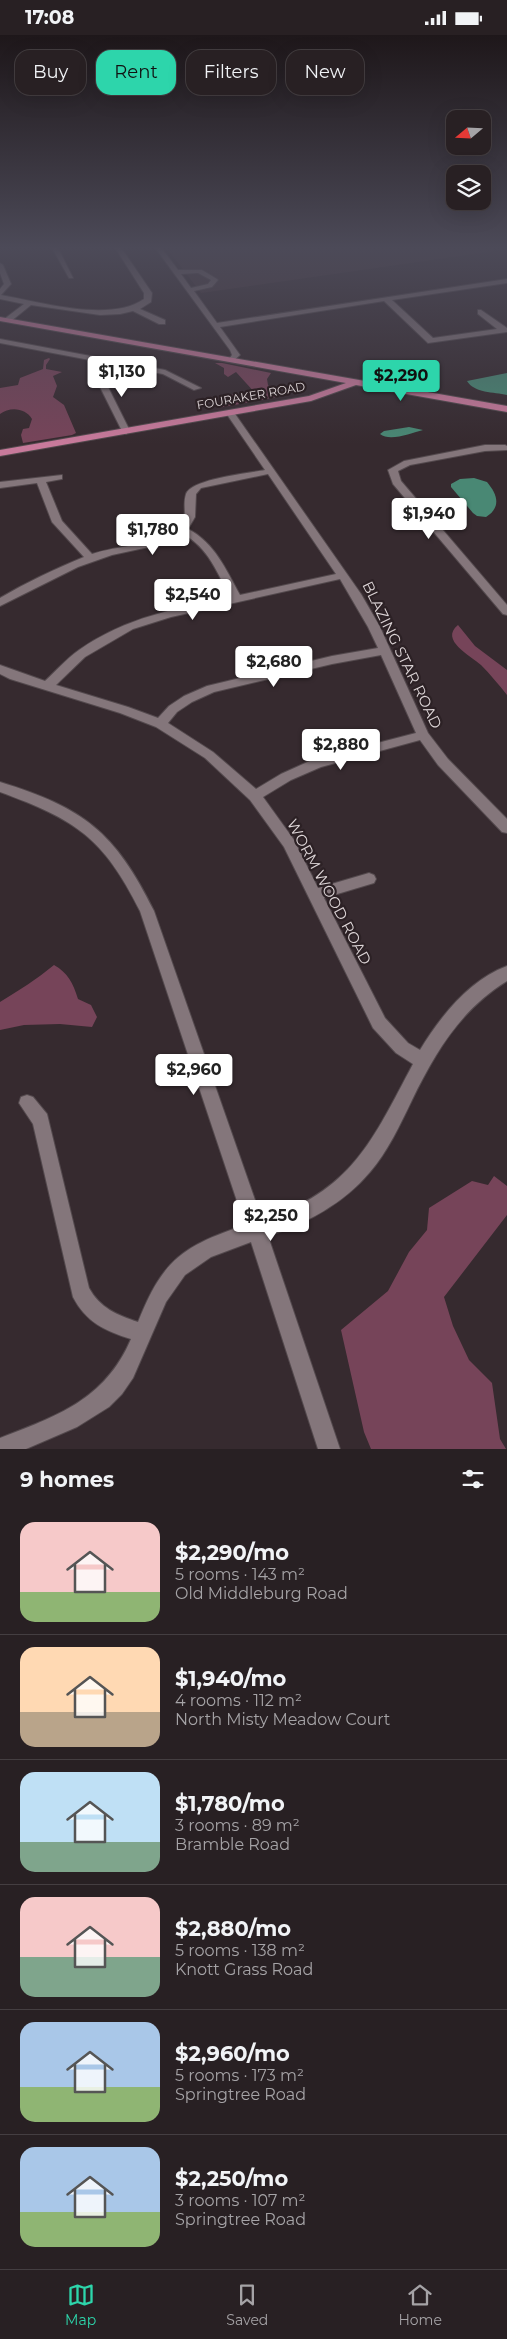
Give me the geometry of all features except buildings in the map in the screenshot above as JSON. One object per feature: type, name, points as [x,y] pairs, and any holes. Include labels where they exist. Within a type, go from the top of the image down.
[{"type":"main road","points":[[4,319],[507,409]]},
{"type":"main road","name":"FOURAKER ROAD","points":[[0,453],[318,397],[356,382]]},
{"type":"street","points":[[4,319],[15,312]]},
{"type":"street","points":[[89,312],[101,314],[123,312]]},
{"type":"street","points":[[141,312],[162,321]]},
{"type":"street","points":[[206,312],[234,350],[236,355],[233,359]]},
{"type":"street","points":[[216,325],[301,312]]},
{"type":"street","points":[[400,312],[431,341],[506,330]]},
{"type":"street","points":[[481,312],[506,330]]},
{"type":"street","points":[[0,341],[169,373],[198,387]]},
{"type":"street","points":[[117,363],[104,373],[101,381],[126,431]]},
{"type":"street","name":"BLAZING STAR ROAD","points":[[230,413],[344,575],[366,612],[423,735],[443,762],[507,828]]},
{"type":"street","points":[[506,447],[485,448],[398,466],[393,470],[396,482],[507,612]]},
{"type":"street","points":[[0,603],[51,574],[90,558],[160,541],[182,530],[191,519],[190,495],[194,489],[205,483],[271,471]]},
{"type":"street","points":[[41,481],[59,477]]},
{"type":"street","points":[[0,485],[36,478],[41,481],[57,522],[90,558]]},
{"type":"street","points":[[182,530],[191,533],[206,545],[236,598]]},
{"type":"street","points":[[47,686],[81,654],[122,630],[157,617],[344,575]]},
{"type":"street","points":[[160,723],[188,699],[211,689],[332,660],[385,651]]},
{"type":"street","name":"WORM WOOD ROAD","points":[[0,669],[160,723],[209,755],[255,796],[289,843],[379,1023],[402,1048],[424,1061]]},
{"type":"street","points":[[255,796],[286,777],[318,763],[423,735]]},
{"type":"street","points":[[0,787],[41,801],[69,815],[101,838],[125,868],[147,911],[300,1357],[329,1449]]},
{"type":"street","points":[[315,895],[369,879]]},
{"type":"street","points":[[0,1449],[71,1420],[88,1411],[111,1391],[126,1371],[158,1299],[173,1275],[190,1259],[256,1229],[300,1215],[326,1199],[357,1173],[370,1158],[400,1108],[444,1026],[472,997],[507,973]]},
{"type":"street","points":[[27,1103],[41,1120],[80,1291],[84,1301],[102,1320],[143,1333]]},
{"type":"shaded area","points":[[49,358],[46,369],[62,372],[53,376],[57,386],[53,397],[64,405],[76,433],[23,443],[21,435],[23,429],[29,428],[32,419],[26,412],[18,409],[4,411],[0,414],[0,388],[18,385],[20,378],[43,369],[44,360]]},
{"type":"shaded area","points":[[215,363],[271,373],[267,379],[268,385],[277,397],[218,408],[217,406],[233,394],[243,397],[256,394],[236,372],[228,377],[224,374],[224,368]]},
{"type":"shaded area","points":[[507,373],[507,395],[479,390],[467,381]]},
{"type":"shaded area","points":[[409,427],[423,430],[395,437],[380,434],[384,431]]},
{"type":"shaded area","points":[[474,478],[487,482],[495,496],[496,505],[486,517],[477,516],[473,513],[451,487],[451,484],[460,479]]},
{"type":"shaded area","points":[[458,625],[475,646],[507,670],[507,695],[481,665],[454,642],[453,631]]},
{"type":"shaded area","points":[[54,965],[63,971],[69,979],[78,999],[91,1005],[97,1017],[92,1027],[60,1024],[24,1025],[0,1030],[0,1002]]},
{"type":"shaded area","points":[[494,1176],[507,1186],[507,1215],[444,1297],[453,1326],[469,1360],[492,1383],[500,1439],[506,1449],[371,1449],[364,1432],[341,1330],[388,1291],[409,1252],[427,1230],[429,1208],[472,1181],[488,1185]]}]
